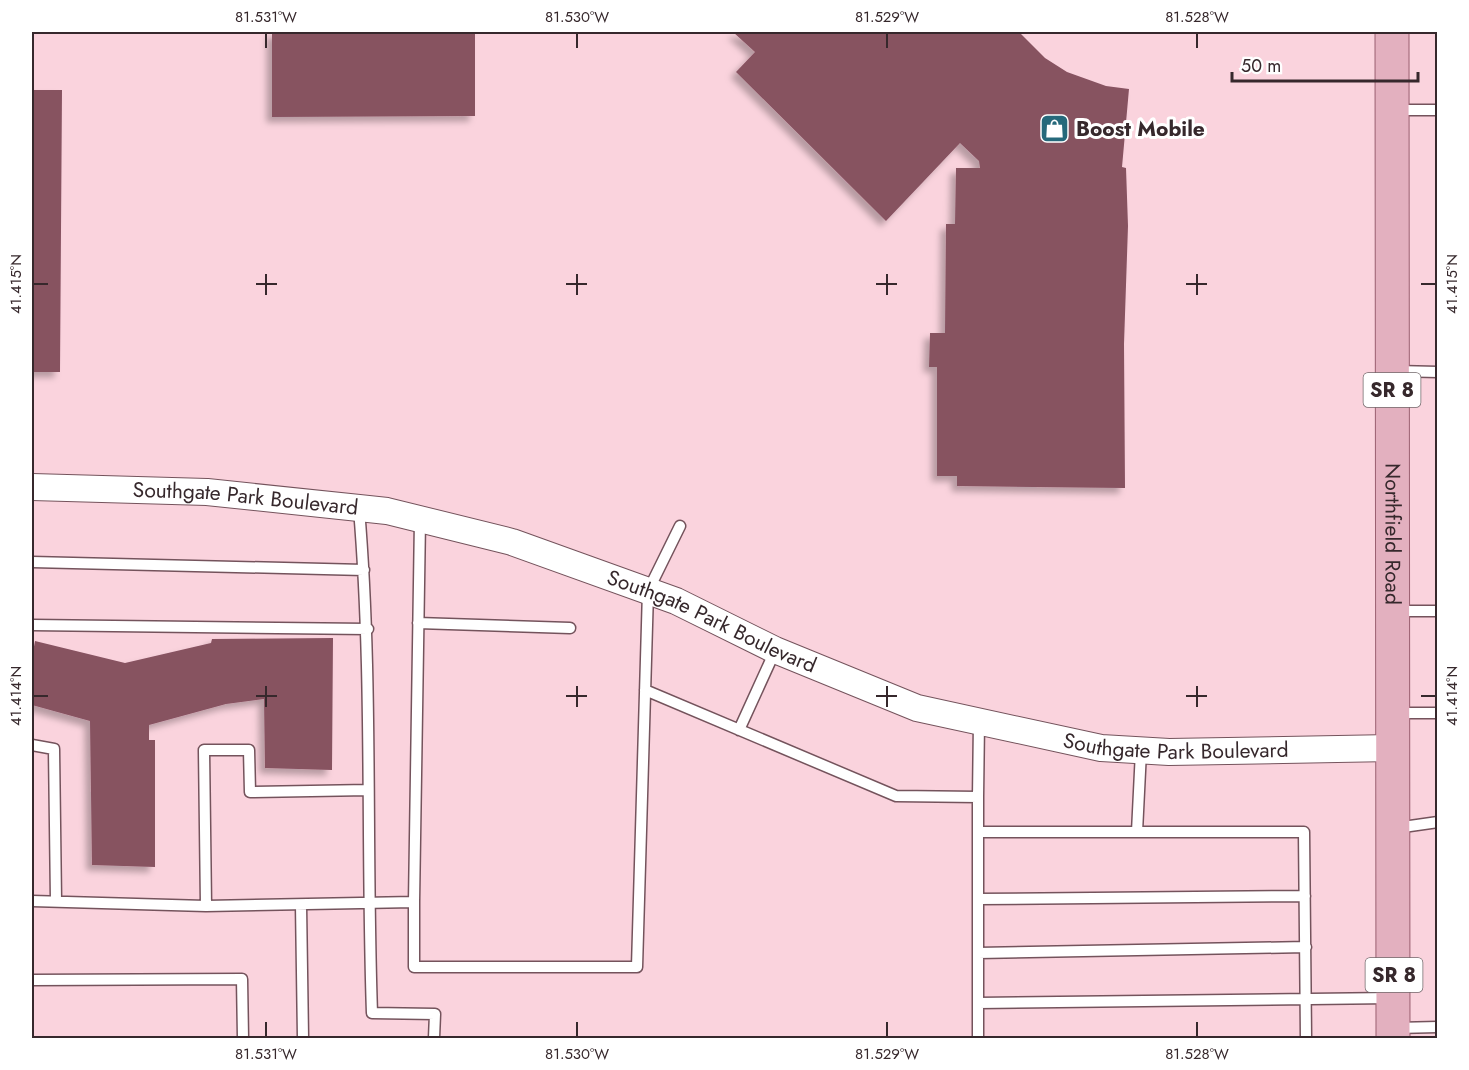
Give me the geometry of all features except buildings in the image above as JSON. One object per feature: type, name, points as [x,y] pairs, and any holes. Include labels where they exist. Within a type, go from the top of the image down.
[{"type":"main road","name":"Northfield Road","points":[[1392,32],[1394,1022]]},
{"type":"street","name":"Southgate Park Boulevard","points":[[32,487],[207,492],[359,508],[420,519],[512,542],[676,601],[775,650],[917,708],[1101,748],[1169,752],[1392,748]]},
{"type":"lane","points":[[1392,110],[1437,110]]},
{"type":"lane","points":[[1392,371],[1437,372]]},
{"type":"lane","points":[[359,508],[368,629],[368,904],[372,1013],[435,1014],[434,1038]]},
{"type":"lane","points":[[420,519],[414,967],[637,967],[648,591],[680,526]]},
{"type":"lane","points":[[32,562],[364,570]]},
{"type":"lane","points":[[1392,611],[1437,611]]},
{"type":"lane","points":[[418,623],[570,628]]},
{"type":"lane","points":[[32,625],[368,629]]},
{"type":"lane","points":[[739,730],[775,650]]},
{"type":"lane","points":[[645,690],[896,796],[978,796]]},
{"type":"lane","points":[[1392,713],[1437,713]]},
{"type":"lane","points":[[978,1038],[979,721]]},
{"type":"lane","points":[[32,745],[54,749],[56,901]]},
{"type":"lane","points":[[206,906],[204,750],[249,750],[250,792],[368,790]]},
{"type":"lane","points":[[1137,832],[1141,750]]},
{"type":"lane","points":[[1392,828],[1437,822]]},
{"type":"lane","points":[[978,832],[1304,832],[1306,1038]]},
{"type":"lane","points":[[978,899],[1305,896]]},
{"type":"lane","points":[[32,901],[206,906],[414,902]]},
{"type":"lane","points":[[301,905],[303,1038]]},
{"type":"lane","points":[[978,953],[1306,947]]},
{"type":"lane","points":[[32,980],[242,979],[243,1038]]},
{"type":"lane","points":[[978,1003],[1306,999],[1394,1022],[1437,1027]]},
{"type":"place","name":"Boost Mobile","points":[[1055,129]]}]
